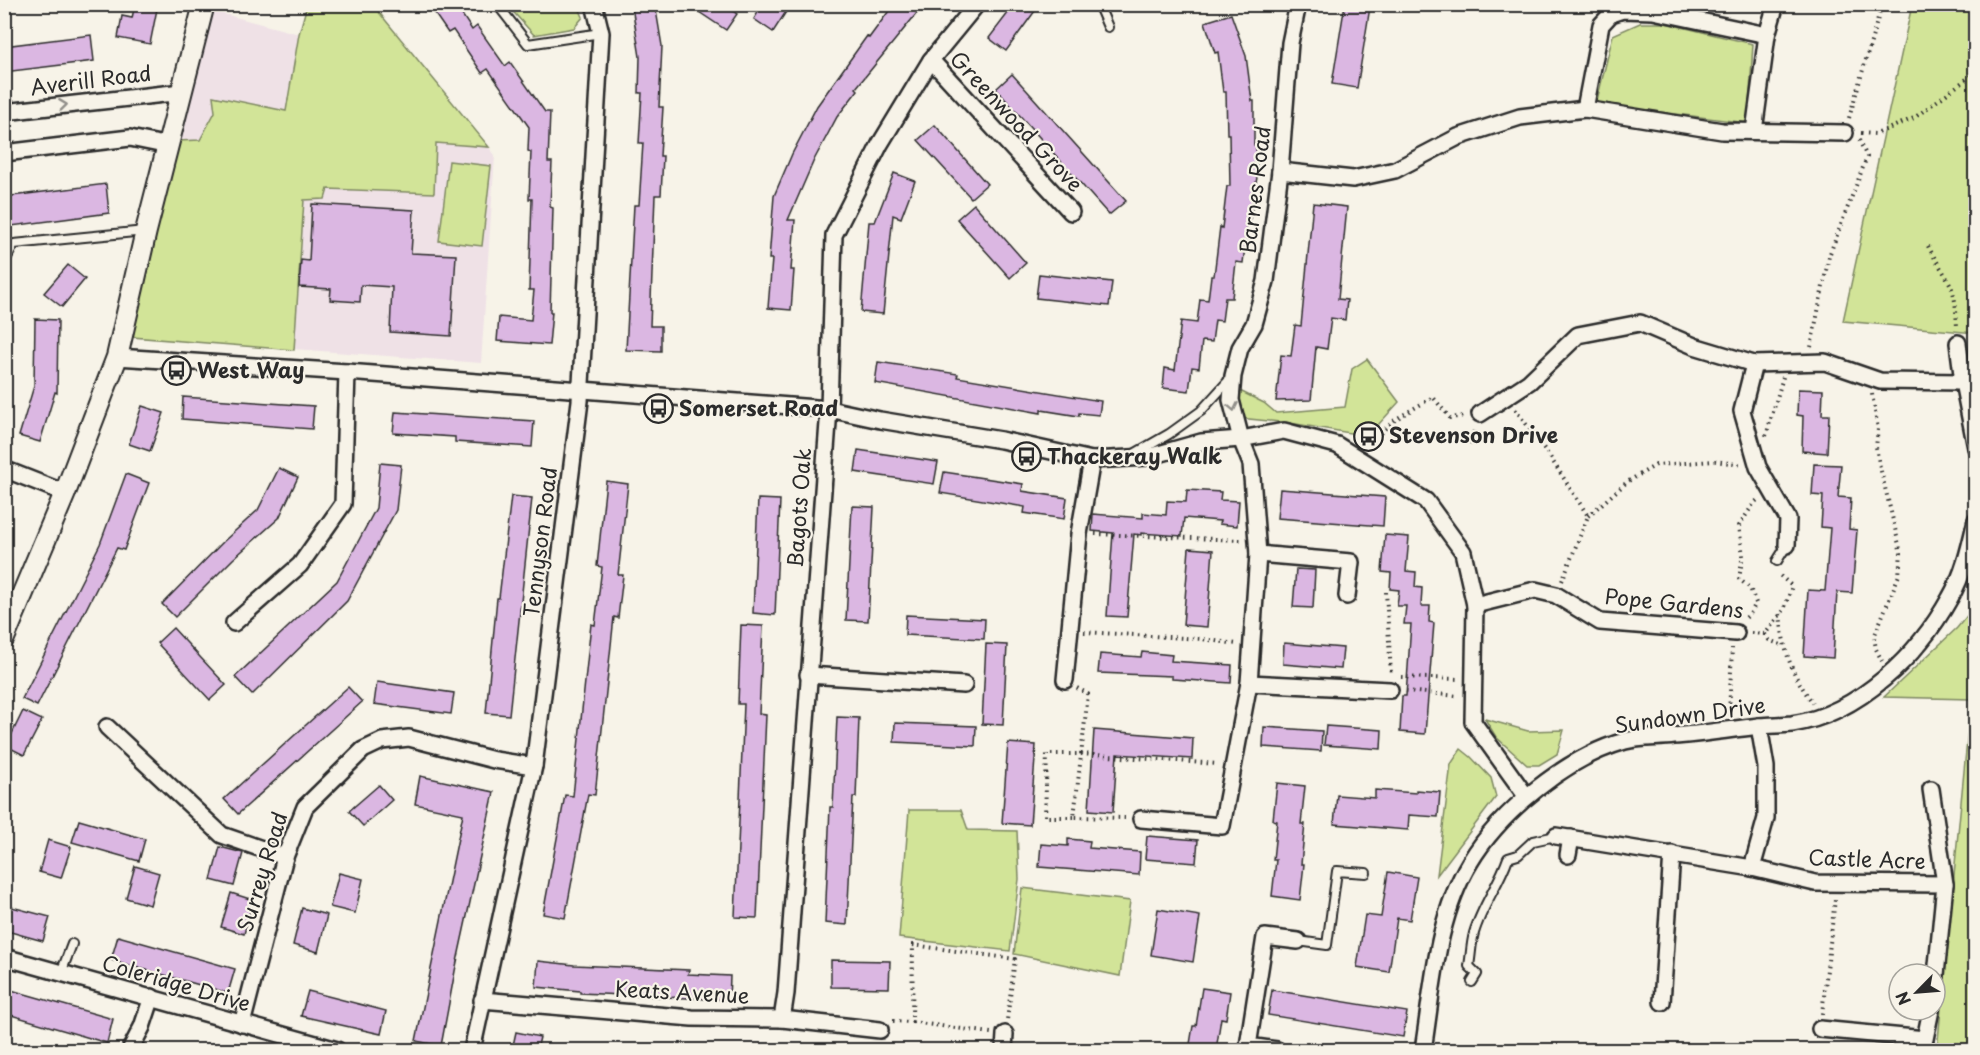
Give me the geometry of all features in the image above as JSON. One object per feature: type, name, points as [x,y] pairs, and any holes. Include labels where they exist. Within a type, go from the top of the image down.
[{"type":"street","points":[[4,638],[65,493],[117,357],[146,231],[204,4]]},
{"type":"street","name":"Tennyson Road","points":[[472,1050],[534,765],[582,390],[601,33],[594,4]]},
{"type":"street","name":"Bagots Oak","points":[[782,1018],[786,993],[829,409],[834,235],[879,144],[931,60],[977,4]]},
{"type":"street","name":"Barnes Road","points":[[1241,439],[1231,400],[1233,376],[1240,348],[1254,324],[1266,281],[1280,171],[1290,43],[1298,4]]},
{"type":"street","points":[[1754,131],[1767,35],[1776,4]]},
{"type":"street","points":[[1585,109],[1601,25],[1611,14],[1623,10],[1653,11],[1767,35]]},
{"type":"street","name":"Greenwood Grove","points":[[931,60],[1071,212]]},
{"type":"street","name":"Averill Road","points":[[4,112],[182,93]]},
{"type":"street","points":[[1280,171],[1353,179],[1364,177],[1395,170],[1458,137],[1520,117],[1585,109],[1722,131],[1845,133]]},
{"type":"street","points":[[4,153],[129,138],[169,146]]},
{"type":"street","points":[[1480,414],[1529,382],[1578,335],[1640,322],[1694,346],[1754,364],[1825,362],[1880,381],[1963,382]]},
{"type":"street","points":[[1958,343],[1976,448]]},
{"type":"street","points":[[117,357],[829,409],[1001,440],[1092,460],[1148,457],[1201,442],[1241,439],[1284,431],[1337,445],[1426,501],[1463,552],[1476,605],[1473,722],[1526,796]]},
{"type":"street","points":[[1754,364],[1742,411],[1758,467],[1788,519],[1787,545]]},
{"type":"street","points":[[234,623],[300,564],[343,504],[347,372]]},
{"type":"street","points":[[1141,819],[1222,826],[1249,683],[1257,547],[1251,464],[1241,439]]},
{"type":"street","points":[[1065,680],[1079,534],[1092,460]]},
{"type":"street","points":[[4,469],[65,493]]},
{"type":"street","name":"Sundown Drive","points":[[1423,1050],[1447,913],[1470,862],[1486,840],[1526,796],[1561,772],[1594,754],[1625,741],[1793,724],[1822,715],[1856,697],[1889,675],[1923,640],[1951,596],[1968,554],[1976,520]]},
{"type":"street","points":[[1257,547],[1350,561],[1347,596]]},
{"type":"street","name":"Pope Gardens","points":[[1476,605],[1535,590],[1556,595],[1600,622],[1736,633]]},
{"type":"street","points":[[808,675],[964,685]]},
{"type":"street","points":[[1249,683],[1391,683]]},
{"type":"street","points":[[1752,868],[1766,818],[1766,767],[1760,726]]},
{"type":"street","points":[[107,727],[222,835],[285,857]]},
{"type":"street","name":"Surrey Road","points":[[242,1024],[285,857],[305,807],[363,750],[382,741],[409,738],[494,760],[534,765]]},
{"type":"street","points":[[1931,789],[1945,884],[1937,962]]},
{"type":"street","points":[[1564,837],[1568,855]]},
{"type":"street","name":"Castle Acre","points":[[1564,837],[1752,868],[1815,883],[1945,884]]},
{"type":"street","points":[[1662,1002],[1672,854]]},
{"type":"street","points":[[1277,1050],[1248,1048],[1265,937],[1298,941]]},
{"type":"street","name":"Coleridge Drive","points":[[4,957],[337,1050]]},
{"type":"street","points":[[130,1050],[142,1027],[152,997]]},
{"type":"street","name":"Keats Avenue","points":[[482,1000],[692,1018],[782,1018],[880,1030]]},
{"type":"street","points":[[1820,1029],[1927,1045],[1930,1022]]},
{"type":"street","points":[[1004,1050],[1005,1035]]},
{"type":"lane","points":[[497,4],[528,44],[601,33]]},
{"type":"lane","points":[[1098,4],[1108,27]]},
{"type":"lane","points":[[4,263],[14,244],[146,231]]},
{"type":"lane","name":"Barnes Road","points":[[1126,459],[1169,434],[1201,411],[1233,376]]},
{"type":"lane","points":[[1777,561],[1787,545]]},
{"type":"lane","points":[[1472,982],[1477,974],[1469,966],[1474,933],[1508,858],[1518,855],[1533,841],[1564,837]]},
{"type":"lane","points":[[1298,941],[1327,945],[1337,871],[1366,873]]},
{"type":"lane","points":[[61,973],[72,944]]},
{"type":"path","points":[[1845,133],[1882,4]]},
{"type":"path","points":[[1845,133],[1876,134],[1914,118],[1976,72]]},
{"type":"path","points":[[1808,363],[1829,256],[1867,157],[1859,139],[1845,133]]},
{"type":"path","points":[[1928,246],[1949,281],[1956,305],[1958,343]]},
{"type":"path","points":[[1766,438],[1783,376]]},
{"type":"path","points":[[1868,377],[1878,429],[1876,447],[1879,463],[1901,553],[1899,575],[1874,638],[1876,649],[1889,675]]},
{"type":"path","points":[[1506,396],[1550,457],[1588,516]]},
{"type":"path","points":[[1354,456],[1396,419],[1433,397],[1450,418],[1480,414]]},
{"type":"path","points":[[1556,595],[1588,516],[1628,482],[1656,465],[1715,461],[1758,467]]},
{"type":"path","points":[[1743,556],[1739,526],[1754,503],[1763,495]]},
{"type":"path","points":[[1079,534],[1257,547]]},
{"type":"path","name":"Pope Gardens","points":[[1736,633],[1765,634],[1780,615],[1792,586],[1777,573]]},
{"type":"path","points":[[1386,592],[1391,683]]},
{"type":"path","points":[[1780,615],[1784,646],[1797,681],[1822,715]]},
{"type":"path","points":[[1071,631],[1202,639],[1251,646]]},
{"type":"path","points":[[1765,634],[1769,640],[1784,646]]},
{"type":"path","points":[[1065,680],[1088,694],[1074,817]]},
{"type":"path","points":[[1391,683],[1475,680]]},
{"type":"path","points":[[1391,683],[1474,697]]},
{"type":"path","points":[[1141,819],[1046,817],[1047,754],[1081,754],[1233,765]]},
{"type":"path","points":[[1820,1029],[1837,883]]},
{"type":"path","points":[[880,1030],[894,1021],[1005,1035],[1015,959],[913,945],[912,1022]]},
{"type":"shaded area","points":[[307,5],[373,5],[495,155],[481,363],[132,337],[209,10],[299,34]]},
{"type":"green space","points":[[307,5],[373,5],[489,147],[436,143],[434,193],[328,189],[325,199],[304,200],[294,350],[132,337],[178,141],[200,140],[215,112],[213,96],[286,111],[299,34]]},
{"type":"green space","points":[[507,5],[578,5],[583,17],[574,28],[534,35]]},
{"type":"green space","points":[[1912,5],[1975,5],[1975,333],[1843,321]]},
{"type":"green space","points":[[1640,23],[1665,23],[1753,44],[1748,123],[1596,104],[1613,35]]},
{"type":"green space","points":[[449,161],[491,166],[482,246],[439,241]]},
{"type":"green space","points":[[1367,359],[1399,402],[1368,436],[1290,423],[1239,418],[1236,389],[1264,403],[1276,413],[1345,407],[1352,369]]},
{"type":"green space","points":[[1975,606],[1975,1050],[1937,1050],[1940,1022],[1947,1022],[1946,962],[1971,699],[1884,697],[1957,628]]},
{"type":"green space","points":[[1485,719],[1528,731],[1564,730],[1557,754],[1539,765],[1527,765],[1496,737]]},
{"type":"green space","points":[[1461,749],[1491,778],[1496,797],[1437,875],[1451,764]]},
{"type":"green space","points":[[909,810],[961,810],[968,830],[1017,831],[1019,879],[1010,951],[899,938]]},
{"type":"green space","points":[[1022,888],[1130,901],[1120,976],[1014,954]]},
{"type":"building","points":[[135,4],[158,4],[150,44],[118,38],[122,16],[132,18]]},
{"type":"building","points":[[428,4],[455,4],[472,30],[477,26],[505,66],[510,62],[545,112],[550,112],[548,162],[552,162],[550,207],[553,208],[550,312],[552,312],[549,345],[497,341],[499,317],[531,320],[534,290],[529,290],[532,199],[529,199],[531,152],[528,151],[529,127],[488,69],[482,73],[453,30],[448,33]]},
{"type":"building","points":[[655,4],[662,46],[659,107],[663,107],[660,156],[663,156],[661,195],[655,195],[650,326],[661,326],[661,351],[626,350],[634,205],[639,205],[643,143],[639,143],[642,93],[639,93],[640,57],[632,6]]},
{"type":"building","points":[[687,4],[723,4],[737,14],[726,30]]},
{"type":"building","points":[[763,4],[791,4],[773,32],[754,19]]},
{"type":"building","points":[[894,4],[906,4],[917,13],[856,88],[858,90],[837,117],[814,160],[788,220],[795,220],[791,310],[768,308],[774,196],[792,154],[817,106],[867,36],[869,38]]},
{"type":"building","points":[[1015,4],[1040,4],[1006,51],[989,38]]},
{"type":"building","points":[[1345,4],[1370,7],[1357,88],[1332,84]]},
{"type":"building","points":[[1231,14],[1246,56],[1252,101],[1254,101],[1257,177],[1250,221],[1248,221],[1243,263],[1236,262],[1232,298],[1225,298],[1222,321],[1215,320],[1212,342],[1202,341],[1199,368],[1192,367],[1189,391],[1163,388],[1165,368],[1175,370],[1181,321],[1197,323],[1200,299],[1208,300],[1211,276],[1214,276],[1227,186],[1230,186],[1229,134],[1227,134],[1226,92],[1223,92],[1218,52],[1215,53],[1205,22]]},
{"type":"building","points":[[91,35],[94,61],[4,72],[4,46]]},
{"type":"building","points":[[1012,74],[1126,201],[1109,215],[996,89]]},
{"type":"building","points":[[935,125],[987,184],[971,198],[918,140]]},
{"type":"building","points":[[894,173],[915,181],[901,218],[893,215],[883,314],[861,312],[869,222],[875,222]]},
{"type":"building","points":[[106,184],[109,213],[4,227],[4,197]]},
{"type":"building","points":[[1313,203],[1347,207],[1338,299],[1347,300],[1345,320],[1331,318],[1327,349],[1316,347],[1311,400],[1276,401],[1281,355],[1291,356],[1295,325],[1301,326]]},
{"type":"building","points":[[312,204],[414,210],[411,253],[456,255],[451,336],[390,332],[392,287],[361,285],[360,302],[330,300],[331,289],[299,287],[301,260],[309,261]]},
{"type":"building","points":[[974,204],[1026,263],[1010,278],[957,219]]},
{"type":"building","points":[[68,265],[85,279],[62,307],[44,293]]},
{"type":"building","points":[[1039,274],[1112,282],[1109,306],[1036,298]]},
{"type":"building","points":[[35,319],[58,320],[57,393],[55,392],[40,442],[19,436],[34,386]]},
{"type":"building","points":[[878,362],[958,374],[957,377],[1101,401],[1099,415],[1079,413],[1079,416],[1041,410],[1041,413],[875,383]]},
{"type":"building","points":[[1798,389],[1823,390],[1822,415],[1829,415],[1827,453],[1802,451],[1803,416],[1797,415]]},
{"type":"building","points":[[183,397],[314,406],[312,429],[182,419]]},
{"type":"building","points":[[142,406],[164,413],[150,451],[129,444]]},
{"type":"building","points":[[395,412],[534,421],[532,447],[455,442],[455,437],[393,433]]},
{"type":"building","points":[[858,450],[938,462],[934,484],[855,472]]},
{"type":"building","points":[[380,463],[401,465],[396,510],[347,601],[252,695],[235,677],[337,581],[376,508]]},
{"type":"building","points":[[1814,464],[1841,465],[1838,497],[1851,498],[1849,529],[1857,530],[1852,593],[1837,592],[1833,658],[1804,656],[1808,590],[1825,591],[1830,528],[1821,527],[1823,496],[1812,495]]},
{"type":"building","points":[[279,468],[298,477],[279,518],[233,559],[175,617],[162,604],[258,510]]},
{"type":"building","points":[[944,472],[1023,484],[1022,491],[1067,498],[1064,519],[1024,513],[1025,507],[940,493]]},
{"type":"building","points":[[126,474],[149,483],[124,550],[117,548],[37,706],[22,699],[100,544]]},
{"type":"building","points":[[606,481],[628,484],[618,575],[623,575],[618,618],[614,617],[595,795],[588,794],[565,918],[543,914],[565,795],[573,796],[591,624],[595,625],[602,567],[597,566]]},
{"type":"building","points":[[1280,489],[1385,497],[1383,526],[1277,518]]},
{"type":"building","points":[[1187,490],[1221,492],[1220,500],[1239,501],[1237,526],[1219,524],[1220,521],[1184,518],[1182,536],[1134,534],[1127,617],[1107,616],[1113,533],[1092,531],[1093,514],[1143,518],[1143,513],[1166,515],[1167,501],[1186,502]]},
{"type":"building","points":[[511,496],[532,498],[509,715],[486,713],[497,598],[499,598]]},
{"type":"building","points":[[758,499],[780,500],[775,615],[753,613]]},
{"type":"building","points":[[852,506],[874,507],[868,621],[846,620]]},
{"type":"building","points":[[1385,535],[1409,537],[1406,571],[1416,572],[1415,587],[1422,588],[1421,606],[1430,606],[1429,622],[1434,623],[1425,734],[1400,732],[1402,696],[1406,696],[1411,624],[1404,624],[1406,606],[1397,606],[1399,590],[1390,589],[1391,573],[1382,572]]},
{"type":"building","points":[[1189,548],[1213,550],[1207,627],[1183,625]]},
{"type":"building","points":[[1296,569],[1315,570],[1313,608],[1293,607]]},
{"type":"building","points":[[906,615],[985,619],[984,639],[905,635]]},
{"type":"building","points":[[741,625],[763,626],[759,714],[766,715],[757,918],[735,917],[744,704],[738,704]]},
{"type":"building","points":[[173,628],[226,685],[210,700],[157,643]]},
{"type":"building","points":[[1284,643],[1343,648],[1341,669],[1283,664]]},
{"type":"building","points":[[986,644],[1007,645],[1003,725],[982,724]]},
{"type":"building","points":[[1142,652],[1172,655],[1171,661],[1232,665],[1231,683],[1172,679],[1172,676],[1098,673],[1100,654],[1141,657]]},
{"type":"building","points":[[377,682],[454,693],[451,714],[374,704]]},
{"type":"building","points":[[348,687],[362,702],[238,814],[224,799]]},
{"type":"building","points":[[23,711],[42,720],[24,755],[6,746]]},
{"type":"building","points":[[837,717],[859,718],[847,925],[825,923]]},
{"type":"building","points":[[895,723],[976,726],[975,746],[894,742]]},
{"type":"building","points":[[1326,726],[1382,730],[1381,749],[1324,745]]},
{"type":"building","points":[[1264,727],[1322,731],[1321,751],[1263,747]]},
{"type":"building","points":[[1094,730],[1193,738],[1192,759],[1117,754],[1113,812],[1089,810]]},
{"type":"building","points":[[1008,743],[1036,745],[1030,825],[1002,823]]},
{"type":"building","points":[[420,776],[494,792],[441,1046],[416,1041],[463,814],[415,804]]},
{"type":"building","points":[[1277,783],[1305,786],[1301,824],[1305,824],[1301,864],[1304,864],[1300,900],[1272,896],[1276,860],[1273,860],[1277,821],[1273,820]]},
{"type":"building","points":[[379,785],[392,800],[363,826],[349,811]]},
{"type":"building","points":[[1375,790],[1440,792],[1438,817],[1409,815],[1408,830],[1334,824],[1337,795],[1375,798]]},
{"type":"building","points":[[79,820],[145,839],[139,861],[72,842]]},
{"type":"building","points":[[1147,836],[1198,840],[1196,863],[1145,859]]},
{"type":"building","points":[[1068,839],[1090,841],[1089,848],[1140,852],[1139,875],[1039,867],[1041,844],[1068,846]]},
{"type":"building","points":[[48,840],[71,847],[61,878],[39,872]]},
{"type":"building","points":[[220,847],[243,853],[234,886],[211,880]]},
{"type":"building","points":[[135,866],[159,873],[150,905],[126,898]]},
{"type":"building","points":[[1388,872],[1417,877],[1410,920],[1397,918],[1389,972],[1357,967],[1365,915],[1381,917]]},
{"type":"building","points":[[339,873],[363,879],[355,913],[330,907]]},
{"type":"building","points":[[231,893],[253,900],[244,934],[221,927]]},
{"type":"building","points":[[4,905],[50,917],[43,941],[7,931],[8,925],[4,924]]},
{"type":"building","points":[[302,908],[327,915],[318,952],[293,945]]},
{"type":"building","points":[[1158,909],[1200,916],[1193,962],[1151,955]]},
{"type":"building","points":[[118,936],[235,969],[228,993],[111,960]]},
{"type":"building","points":[[831,960],[890,961],[889,988],[831,987]]},
{"type":"building","points":[[538,961],[574,965],[689,970],[688,974],[730,976],[729,1000],[580,993],[580,991],[536,987]]},
{"type":"building","points":[[4,988],[113,1019],[107,1043],[4,1013]]},
{"type":"building","points":[[1202,988],[1230,992],[1226,1019],[1221,1018],[1216,1050],[1189,1050],[1193,1026],[1196,1026]]},
{"type":"building","points":[[1272,990],[1407,1012],[1403,1037],[1268,1015]]},
{"type":"building","points":[[308,991],[386,1011],[381,1034],[301,1016]]},
{"type":"building","points":[[516,1032],[540,1037],[537,1050],[512,1050]]},
{"type":"place","name":"West Way","points":[[176,371]]},
{"type":"place","name":"Somerset Road","points":[[658,409]]},
{"type":"place","name":"Stevenson Drive","points":[[1368,436]]},
{"type":"place","name":"Thackeray Walk","points":[[1026,457]]}]
